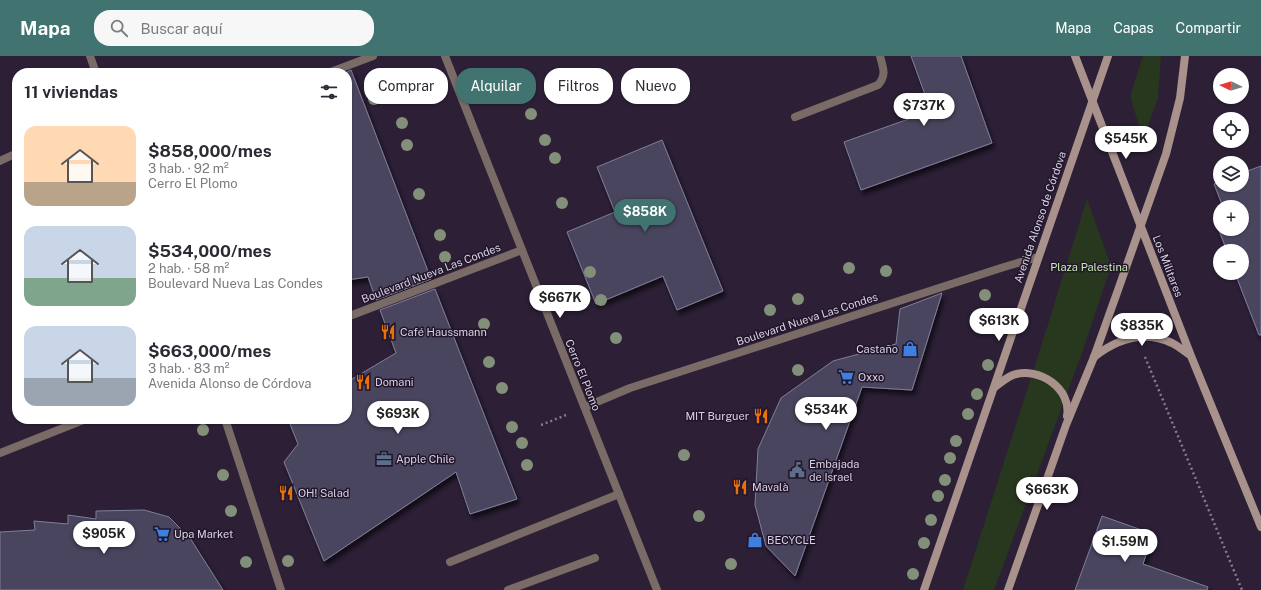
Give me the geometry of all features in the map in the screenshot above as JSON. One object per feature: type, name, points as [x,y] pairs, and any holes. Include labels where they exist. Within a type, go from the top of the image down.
[{"type":"main road","name":"Los Militares","points":[[1075,56],[1191,356],[1261,527]]},
{"type":"main road","name":"Avenida Alonso de Córdova","points":[[924,590],[1108,56]]},
{"type":"main road","points":[[1008,590],[1066,425],[1094,357],[1166,154],[1180,98],[1185,56]]},
{"type":"main road","points":[[1094,357],[1106,347],[1121,340],[1137,337],[1157,338],[1173,343],[1191,356]]},
{"type":"main road","points":[[994,387],[1003,380],[1014,375],[1027,373],[1039,375],[1049,380],[1058,388],[1065,398],[1069,409],[1066,425]]},
{"type":"street","points":[[90,56],[94,68]]},
{"type":"street","points":[[342,68],[374,56]]},
{"type":"street","name":"Cerro El Plomo","points":[[445,56],[657,590]]},
{"type":"street","points":[[795,117],[878,86],[883,80],[884,70],[880,56]]},
{"type":"street","points":[[0,161],[12,155]]},
{"type":"street","name":"Boulevard Nueva Las Condes","points":[[352,315],[522,250]]},
{"type":"street","name":"Boulevard Nueva Las Condes","points":[[585,407],[638,385],[1038,257]]},
{"type":"street","points":[[0,453],[73,424]]},
{"type":"street","points":[[227,424],[281,590]]},
{"type":"street","points":[[450,562],[619,494]]},
{"type":"street","points":[[508,590],[595,558]]},
{"type":"path","points":[[1137,337],[1242,590]]},
{"type":"path","points":[[541,425],[585,407]]},
{"type":"green space","points":[[1143,56],[1161,56],[1158,98],[1143,139],[1130,96]]},
{"type":"green space","name":"Plaza Palestina","points":[[1087,199],[1111,266],[1082,353],[994,590],[963,590],[1044,337]]},
{"type":"building","points":[[911,56],[961,56],[992,143],[861,190],[844,142],[931,111]]},
{"type":"building","points":[[352,73],[431,279],[376,300],[368,277],[352,279]]},
{"type":"building","points":[[662,140],[723,291],[677,310],[663,276],[596,304],[567,232],[615,212],[597,167]]},
{"type":"building","points":[[1261,166],[1261,335],[1259,335],[1238,280],[1249,280],[1249,244],[1224,244],[1221,236],[1249,236],[1249,200],[1220,200],[1217,192],[1249,192],[1249,170]]},
{"type":"building","points":[[435,289],[517,499],[470,514],[456,472],[324,561],[284,462],[298,444],[290,424],[352,424],[352,379],[396,353],[380,310]]},
{"type":"building","points":[[942,293],[912,390],[862,387],[795,576],[766,546],[755,505],[758,449],[781,398],[833,361],[896,344],[900,309]]},
{"type":"building","points":[[144,510],[169,517],[190,538],[223,590],[0,590],[0,532],[35,530],[34,521],[68,524],[68,515],[96,519],[96,511]]},
{"type":"building","points":[[1102,516],[1153,534],[1143,564],[1208,587],[1207,590],[1075,590]]},
{"type":"place","name":"Café Haussmann","points":[[388,332]]},
{"type":"place","name":"Castaño","points":[[910,349]]},
{"type":"place","name":"Oxxo","points":[[846,377]]},
{"type":"place","name":"Domani","points":[[363,382]]},
{"type":"place","name":"MIT Burguer","points":[[761,416]]},
{"type":"place","name":"Apple Chile","points":[[384,459]]},
{"type":"place","name":"Embajada de Israel","points":[[797,470]]},
{"type":"place","name":"Mavalà","points":[[740,487]]},
{"type":"place","name":"OH! Salad","points":[[286,493]]},
{"type":"place","name":"Upa Market","points":[[162,534]]},
{"type":"place","name":"BECYCLE","points":[[755,540]]}]
